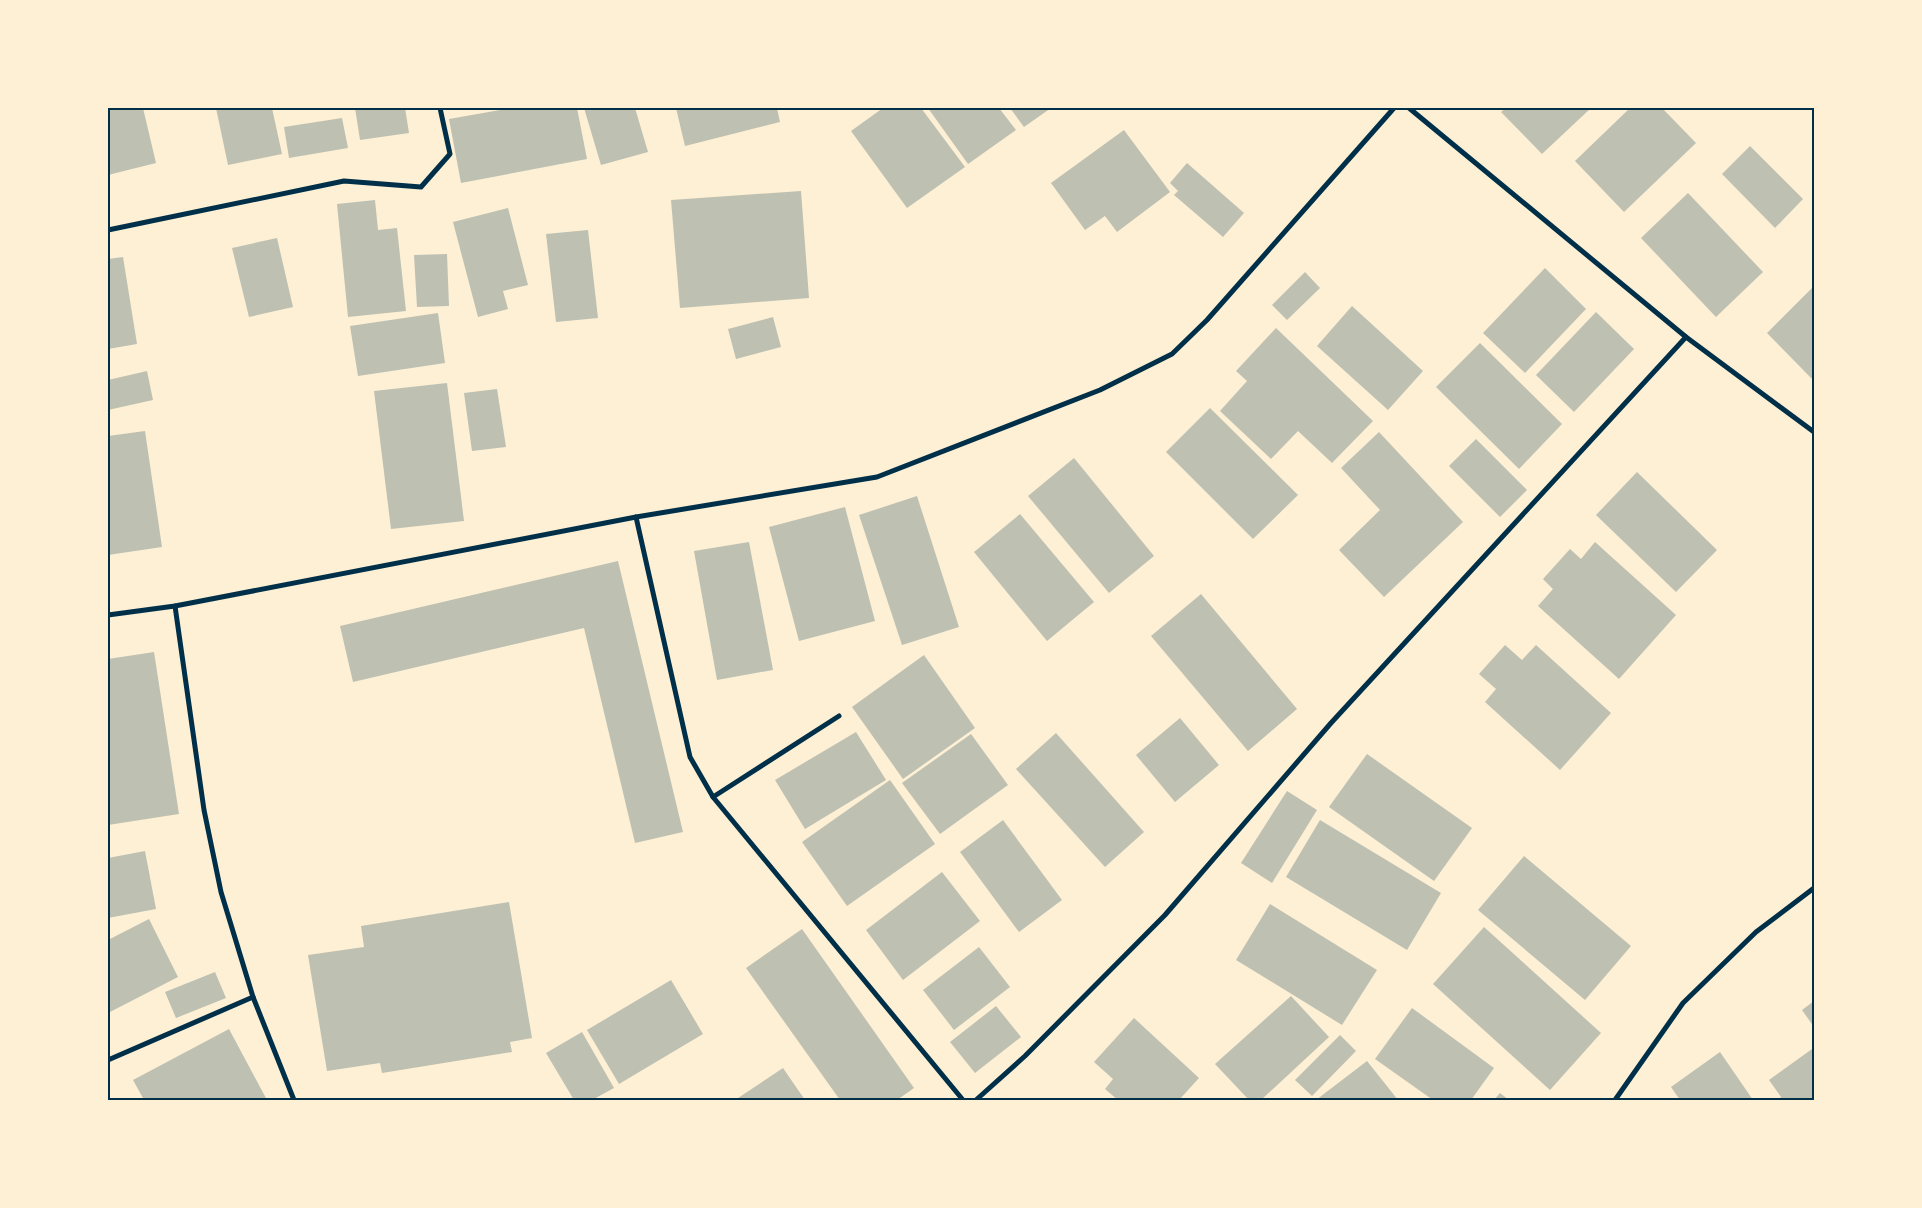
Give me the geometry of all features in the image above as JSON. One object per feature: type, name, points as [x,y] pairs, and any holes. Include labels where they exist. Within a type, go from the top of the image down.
[{"type":"street","points":[[108,230],[344,181],[421,187],[450,154],[440,108]]},
{"type":"street","points":[[108,615],[175,606],[636,517],[877,477],[1100,390],[1172,354],[1207,320],[1394,108]]},
{"type":"street","points":[[1409,108],[1686,338],[1814,432]]},
{"type":"street","points":[[976,1100],[1025,1056],[1165,914],[1332,723],[1686,338]]},
{"type":"street","points":[[636,517],[690,757],[713,797],[963,1100]]},
{"type":"street","points":[[175,606],[206,820],[221,892],[253,997],[294,1100]]},
{"type":"street","points":[[713,797],[839,716]]},
{"type":"street","points":[[1615,1100],[1683,1003],[1756,932],[1814,888]]},
{"type":"street","points":[[108,1060],[253,997]]},
{"type":"building","points":[[108,108],[143,108],[156,163],[108,175]]},
{"type":"building","points":[[216,108],[272,108],[282,154],[228,165]]},
{"type":"building","points":[[355,108],[405,108],[409,133],[360,140]]},
{"type":"building","points":[[511,108],[577,108],[587,159],[461,183],[449,119]]},
{"type":"building","points":[[584,108],[635,108],[648,152],[601,165]]},
{"type":"building","points":[[676,108],[777,108],[780,122],[685,146]]},
{"type":"building","points":[[883,108],[921,108],[965,167],[907,208],[851,131]]},
{"type":"building","points":[[928,108],[999,108],[1016,130],[968,164]]},
{"type":"building","points":[[1010,108],[1051,108],[1024,127]]},
{"type":"building","points":[[1506,108],[1591,108],[1542,154],[1501,112]]},
{"type":"building","points":[[1630,108],[1662,108],[1696,143],[1624,212],[1575,161]]},
{"type":"building","points":[[342,118],[348,148],[289,158],[284,127]]},
{"type":"building","points":[[1124,130],[1170,192],[1117,232],[1105,216],[1085,230],[1051,183]]},
{"type":"building","points":[[1750,146],[1803,199],[1775,228],[1722,174]]},
{"type":"building","points":[[1187,163],[1244,213],[1223,237],[1174,195],[1178,191],[1170,183]]},
{"type":"building","points":[[801,191],[809,298],[680,308],[671,200]]},
{"type":"building","points":[[1688,193],[1763,272],[1716,317],[1641,238]]},
{"type":"building","points":[[375,200],[378,230],[397,228],[406,311],[348,317],[337,204]]},
{"type":"building","points":[[508,208],[528,285],[503,291],[508,309],[478,317],[453,222]]},
{"type":"building","points":[[588,230],[598,318],[556,322],[546,234]]},
{"type":"building","points":[[277,238],[293,307],[249,317],[232,248]]},
{"type":"building","points":[[447,254],[449,306],[417,307],[414,255]]},
{"type":"building","points":[[123,257],[137,344],[108,349],[108,259]]},
{"type":"building","points":[[1545,268],[1586,309],[1525,373],[1483,333]]},
{"type":"building","points":[[1305,272],[1320,288],[1287,320],[1272,305]]},
{"type":"building","points":[[1814,286],[1814,381],[1767,333]]},
{"type":"building","points":[[1352,306],[1423,371],[1388,410],[1317,346]]},
{"type":"building","points":[[1596,312],[1634,349],[1574,412],[1536,375]]},
{"type":"building","points":[[438,313],[445,363],[358,376],[350,326]]},
{"type":"building","points":[[773,317],[781,347],[736,359],[728,329]]},
{"type":"building","points":[[1276,328],[1373,421],[1332,463],[1298,431],[1271,459],[1220,411],[1247,381],[1236,371]]},
{"type":"building","points":[[1480,343],[1562,424],[1519,469],[1436,387]]},
{"type":"building","points":[[147,371],[153,400],[108,410],[108,380]]},
{"type":"building","points":[[447,383],[464,521],[391,529],[374,391]]},
{"type":"building","points":[[497,389],[506,447],[472,451],[464,393]]},
{"type":"building","points":[[1210,408],[1298,495],[1253,539],[1166,452]]},
{"type":"building","points":[[145,431],[162,547],[108,555],[108,436]]},
{"type":"building","points":[[1379,432],[1463,522],[1384,597],[1339,550],[1380,510],[1341,468]]},
{"type":"building","points":[[1476,439],[1527,490],[1500,517],[1449,466]]},
{"type":"building","points":[[1074,458],[1154,556],[1109,593],[1028,496]]},
{"type":"building","points":[[1637,472],[1717,550],[1676,592],[1596,515]]},
{"type":"building","points":[[917,496],[959,627],[902,645],[859,515]]},
{"type":"building","points":[[845,507],[875,621],[799,641],[769,527]]},
{"type":"building","points":[[1020,514],[1094,602],[1047,641],[974,552]]},
{"type":"building","points":[[749,542],[773,670],[717,680],[694,551]]},
{"type":"building","points":[[1595,542],[1676,615],[1619,679],[1538,606],[1553,589],[1543,579],[1570,549],[1581,559]]},
{"type":"building","points":[[618,561],[683,832],[635,843],[584,628],[353,682],[340,626]]},
{"type":"building","points":[[1201,594],[1297,709],[1248,751],[1151,636]]},
{"type":"building","points":[[1505,645],[1522,660],[1536,645],[1611,713],[1560,770],[1485,702],[1496,689],[1479,674]]},
{"type":"building","points":[[154,652],[179,814],[108,825],[108,659]]},
{"type":"building","points":[[924,655],[975,728],[903,779],[852,707]]},
{"type":"building","points":[[1180,718],[1219,765],[1175,802],[1136,755]]},
{"type":"building","points":[[856,732],[886,780],[805,829],[775,780]]},
{"type":"building","points":[[1056,733],[1144,832],[1105,867],[1016,769]]},
{"type":"building","points":[[971,734],[1008,785],[940,834],[902,783]]},
{"type":"building","points":[[1367,754],[1472,828],[1434,881],[1329,807]]},
{"type":"building","points":[[890,780],[935,844],[847,906],[802,842]]},
{"type":"building","points":[[1287,791],[1317,810],[1272,883],[1241,863]]},
{"type":"building","points":[[1003,820],[1062,900],[1019,932],[960,852]]},
{"type":"building","points":[[1320,820],[1441,893],[1407,950],[1286,877]]},
{"type":"building","points":[[145,851],[156,909],[108,918],[108,858]]},
{"type":"building","points":[[1524,856],[1631,946],[1585,1000],[1478,910]]},
{"type":"building","points":[[942,872],[980,921],[903,980],[866,930]]},
{"type":"building","points":[[509,902],[532,1038],[510,1042],[512,1052],[382,1073],[380,1063],[327,1071],[308,955],[364,947],[361,926]]},
{"type":"building","points":[[1270,904],[1377,970],[1342,1025],[1236,960]]},
{"type":"building","points":[[149,919],[178,977],[110,1012],[108,1008],[108,940]]},
{"type":"building","points":[[1484,927],[1601,1033],[1550,1090],[1433,984]]},
{"type":"building","points":[[802,929],[914,1088],[897,1100],[840,1100],[746,968]]},
{"type":"building","points":[[979,947],[1010,987],[954,1030],[923,990]]},
{"type":"building","points":[[215,972],[226,998],[176,1018],[165,992]]},
{"type":"building","points":[[671,980],[703,1034],[619,1084],[587,1030]]},
{"type":"building","points":[[1291,996],[1329,1037],[1261,1100],[1249,1100],[1215,1064]]},
{"type":"building","points":[[1814,1001],[1814,1027],[1802,1010]]},
{"type":"building","points":[[996,1006],[1021,1037],[975,1073],[950,1042]]},
{"type":"building","points":[[1412,1008],[1494,1068],[1471,1100],[1433,1100],[1375,1059]]},
{"type":"building","points":[[1134,1018],[1199,1078],[1179,1100],[1118,1100],[1105,1089],[1113,1079],[1094,1062]]},
{"type":"building","points":[[229,1029],[267,1100],[144,1100],[133,1080]]},
{"type":"building","points":[[582,1032],[614,1088],[592,1100],[574,1100],[546,1053]]},
{"type":"building","points":[[1340,1035],[1356,1051],[1312,1096],[1295,1080]]},
{"type":"building","points":[[1812,1049],[1814,1052],[1814,1100],[1777,1100],[1781,1097],[1769,1080]]},
{"type":"building","points":[[1720,1052],[1753,1100],[1680,1100],[1671,1087]]},
{"type":"building","points":[[1367,1061],[1398,1100],[1316,1100]]},
{"type":"building","points":[[783,1068],[805,1100],[735,1100]]},
{"type":"building","points":[[1500,1093],[1509,1100],[1494,1100]]}]
